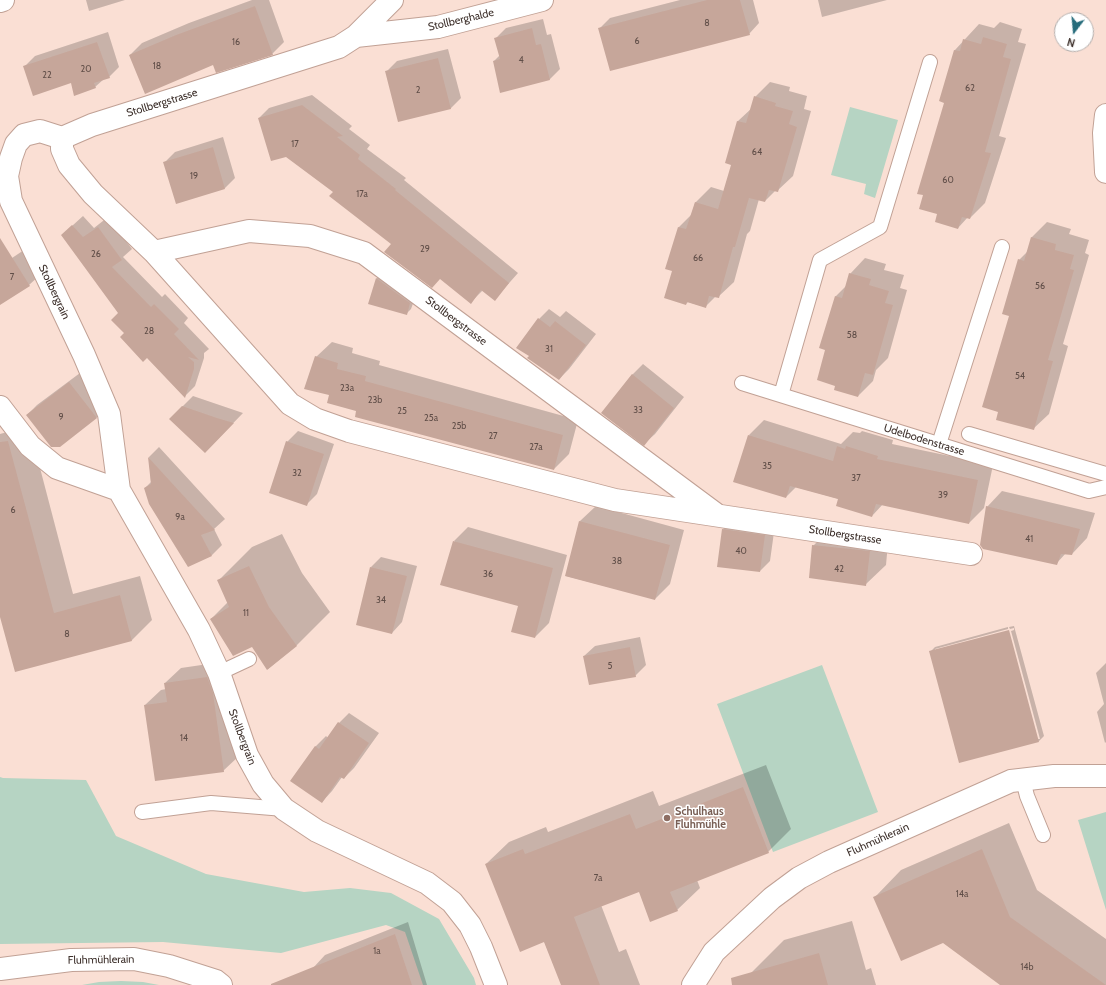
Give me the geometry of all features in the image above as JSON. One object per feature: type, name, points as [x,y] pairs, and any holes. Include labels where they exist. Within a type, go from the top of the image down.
[{"type":"street","name":"Stollbergstrasse","points":[[392,0],[356,36],[340,48],[92,125],[62,138],[62,149],[70,165],[93,194],[154,252],[290,404],[315,419],[348,431],[616,500],[971,554]]},
{"type":"street","name":"Stollberghalde","points":[[356,36],[438,27],[542,0]]},
{"type":"street","points":[[1106,115],[1104,133],[1106,172]]},
{"type":"street","name":"Stollbergrain","points":[[62,138],[40,131],[24,135],[16,144],[7,176],[11,201],[84,355],[109,414],[118,490],[199,630],[219,673],[247,755],[263,784],[284,809],[317,831],[427,883],[452,902],[470,925],[481,947],[496,985]]},
{"type":"street","name":"Stollbergstrasse","points":[[154,252],[249,231],[310,236],[364,252],[720,517]]},
{"type":"street","points":[[0,407],[30,446],[57,468],[118,490]]},
{"type":"street","name":"Fluhmühlerain","points":[[693,985],[714,952],[772,898],[799,878],[829,862],[1010,781],[1054,776],[1106,776]]},
{"type":"street","name":"Fluhmühlerain","points":[[0,969],[71,960],[134,958],[169,966],[216,981],[221,985]]},
{"type":"lane","points":[[781,395],[820,260],[880,227],[930,62]]},
{"type":"lane","points":[[939,444],[1002,247]]},
{"type":"lane","name":"Udelbodenstrasse","points":[[742,383],[1089,491],[1106,487]]},
{"type":"lane","points":[[969,434],[1106,474]]},
{"type":"lane","points":[[219,673],[249,658]]},
{"type":"lane","points":[[1023,780],[1027,796],[1043,835]]},
{"type":"lane","points":[[142,812],[211,803],[284,809]]},
{"type":"green space","points":[[850,107],[898,120],[875,198],[864,194],[866,184],[831,175]]},
{"type":"green space","points":[[822,665],[878,812],[773,852],[717,704]]},
{"type":"green space","points":[[0,777],[86,780],[116,836],[206,874],[304,892],[350,888],[391,893],[439,919],[474,978],[476,985],[423,985],[405,932],[386,925],[281,953],[163,942],[0,944]]},
{"type":"green space","points":[[1106,812],[1106,910],[1078,820]]},
{"type":"green space","points":[[99,982],[143,982],[159,985],[82,985]]},
{"type":"building","points":[[707,0],[740,0],[750,35],[610,71],[598,28]]},
{"type":"building","points":[[255,6],[273,55],[216,73],[213,65],[145,94],[129,55],[176,35]]},
{"type":"building","points":[[532,28],[536,45],[541,44],[550,80],[500,93],[493,61],[500,59],[494,38]]},
{"type":"building","points":[[983,37],[1007,44],[1003,57],[1011,59],[985,152],[991,153],[970,219],[962,217],[958,229],[935,222],[937,214],[919,209],[923,195],[917,194],[944,103],[939,101],[954,50],[960,51],[963,39],[981,44]]},
{"type":"building","points":[[97,42],[110,78],[94,83],[96,88],[74,96],[71,83],[33,96],[23,66]]},
{"type":"building","points":[[438,58],[451,109],[398,122],[385,71]]},
{"type":"building","points":[[754,96],[776,103],[775,106],[793,111],[789,124],[797,127],[778,192],[769,190],[765,202],[749,198],[735,247],[733,247],[719,298],[709,296],[706,308],[687,302],[686,305],[664,298],[672,271],[665,269],[678,227],[686,229],[695,202],[718,209],[731,165],[725,163],[737,121],[746,123]]},
{"type":"building","points":[[302,105],[343,136],[337,137],[360,155],[358,159],[509,283],[495,301],[481,290],[471,304],[440,279],[432,288],[384,252],[391,244],[329,196],[333,192],[286,157],[271,161],[258,118]]},
{"type":"building","points":[[213,147],[225,189],[176,204],[163,162]]},
{"type":"building","points":[[72,225],[83,237],[98,227],[122,260],[112,267],[151,307],[154,304],[179,329],[174,334],[199,360],[188,357],[194,362],[194,369],[185,398],[147,358],[143,362],[120,337],[124,333],[111,320],[118,313],[61,235]]},
{"type":"building","points":[[1031,237],[1056,244],[1055,250],[1074,255],[1070,269],[1074,270],[1048,360],[1053,361],[1034,430],[996,420],[998,412],[982,407],[1009,316],[1002,314],[1018,259],[1024,261]]},
{"type":"building","points":[[0,238],[30,286],[0,305]]},
{"type":"building","points":[[849,273],[871,279],[869,285],[889,291],[885,303],[893,305],[873,375],[865,373],[858,397],[834,390],[835,386],[817,380],[825,350],[819,348],[835,296],[842,298]]},
{"type":"building","points":[[376,278],[410,303],[407,315],[368,304]]},
{"type":"building","points":[[538,318],[550,327],[555,321],[586,345],[559,380],[527,358],[529,356],[516,348]]},
{"type":"building","points":[[315,356],[338,363],[337,369],[366,376],[365,381],[563,435],[554,470],[355,417],[356,411],[327,403],[329,395],[304,389]]},
{"type":"building","points":[[632,374],[674,408],[644,446],[601,413]]},
{"type":"building","points":[[69,382],[97,418],[60,447],[51,447],[26,415]]},
{"type":"building","points":[[182,406],[234,423],[205,453],[169,419]]},
{"type":"building","points":[[748,435],[833,461],[837,446],[845,449],[846,446],[878,456],[877,459],[978,480],[969,524],[876,504],[872,517],[836,506],[838,499],[790,486],[786,498],[733,482]]},
{"type":"building","points":[[8,441],[54,613],[120,595],[132,641],[15,672],[0,617],[0,442]]},
{"type":"building","points":[[286,441],[324,454],[307,506],[269,493]]},
{"type":"building","points":[[148,457],[215,530],[201,535],[212,556],[188,567],[149,504],[144,488],[151,484]]},
{"type":"building","points":[[986,506],[1080,529],[1072,555],[1061,554],[1057,565],[983,549],[980,545]]},
{"type":"building","points":[[579,521],[670,545],[655,600],[565,576]]},
{"type":"building","points":[[722,529],[765,535],[760,572],[717,567]]},
{"type":"building","points":[[453,541],[553,568],[535,638],[511,632],[518,606],[440,585]]},
{"type":"building","points":[[812,545],[870,551],[866,586],[809,578]]},
{"type":"building","points":[[249,566],[269,607],[297,646],[267,670],[252,647],[233,656],[210,619],[229,607],[217,580]]},
{"type":"building","points":[[370,567],[407,576],[392,634],[356,625]]},
{"type":"building","points":[[1009,630],[1039,742],[959,763],[929,651]]},
{"type":"building","points":[[630,647],[636,677],[589,685],[583,656]]},
{"type":"building","points":[[207,677],[213,693],[224,772],[155,781],[144,705],[167,702],[164,683]]},
{"type":"building","points":[[338,722],[369,743],[344,779],[340,777],[322,803],[290,781],[315,746],[319,749]]},
{"type":"building","points":[[743,787],[769,853],[670,892],[678,911],[650,922],[639,892],[574,917],[600,985],[561,985],[544,942],[520,952],[485,864],[523,849],[525,854],[630,814],[636,829]]},
{"type":"building","points":[[982,849],[1010,917],[1106,985],[1000,985],[943,943],[901,961],[873,897]]},
{"type":"building","points":[[395,934],[412,985],[271,985],[271,984]]},
{"type":"building","points":[[819,953],[828,985],[732,985],[731,978]]},
{"type":"place","name":"Schulhaus Fluhmühle","points":[[667,818]]}]
